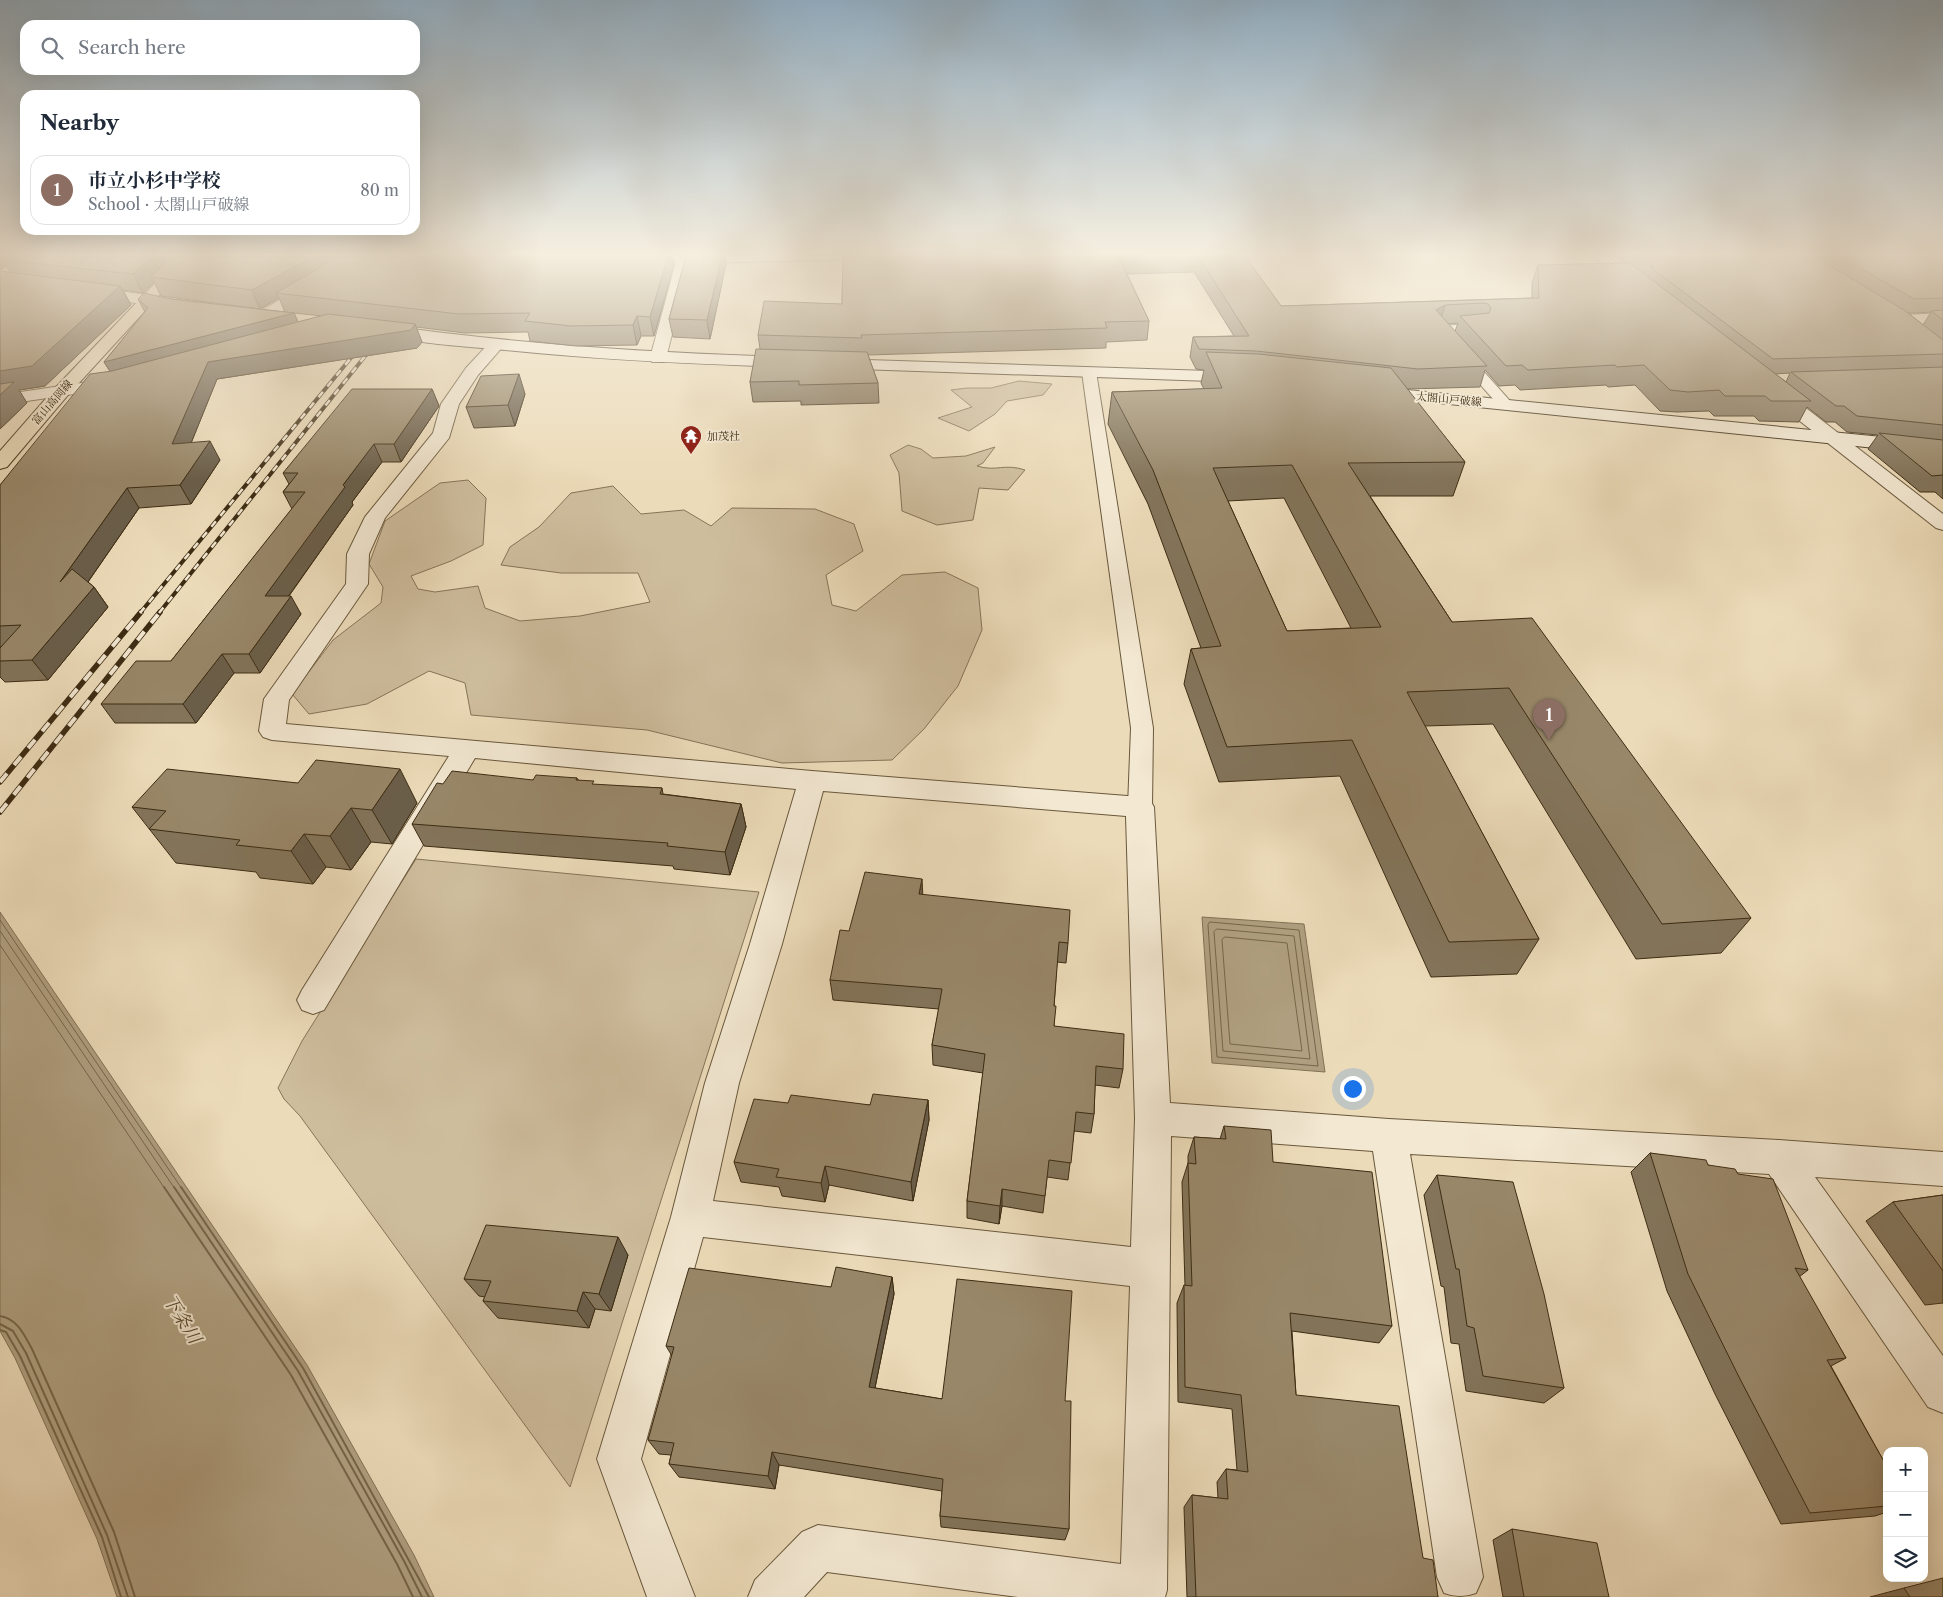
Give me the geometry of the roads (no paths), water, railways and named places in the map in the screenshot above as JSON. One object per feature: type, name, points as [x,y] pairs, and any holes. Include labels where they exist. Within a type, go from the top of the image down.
[{"type":"main road","name":"富山高岡線","points":[[0,463],[62,391],[124,331]]},
{"type":"street","points":[[388,331],[568,352],[658,358],[1252,378]]},
{"type":"street","points":[[658,358],[665,331]]},
{"type":"street","points":[[1915,331],[1922,336]]},
{"type":"street","points":[[497,344],[472,372],[450,404],[442,434],[375,517],[358,554],[357,584],[277,699],[272,731],[631,762],[812,781],[1140,807],[1154,1118],[1144,1590],[818,1548],[772,1597]]},
{"type":"street","points":[[0,400],[131,380]]},
{"type":"street","points":[[1789,380],[1760,381],[1943,524]]},
{"type":"street","name":"太閤山戸破線","points":[[1362,390],[1943,449]]},
{"type":"street","points":[[313,1000],[467,749]]},
{"type":"street","points":[[671,1597],[619,1459],[690,1217],[722,1083],[766,944],[812,781]]},
{"type":"street","points":[[1154,1118],[1389,1136],[1779,1157],[1943,1169]]},
{"type":"street","points":[[1389,1136],[1460,1577]]},
{"type":"street","points":[[1779,1157],[1943,1392]]},
{"type":"street","points":[[690,1217],[1151,1269]]},
{"type":"lane","points":[[1439,331],[1506,405]]},
{"type":"lane","points":[[1090,372],[1142,728],[1140,807]]},
{"type":"water","name":"下条川","points":[[0,912],[307,1365],[414,1555],[434,1597],[117,1597],[97,1539],[15,1358],[0,1331]]},
{"type":"water","points":[[1202,917],[1304,924],[1325,1072],[1212,1063]]},
{"type":"railway","points":[[159,613],[374,345]]},
{"type":"railway","points":[[140,613],[360,347]]},
{"type":"railway","points":[[0,782],[141,612]]},
{"type":"railway","points":[[0,812],[160,612]]},
{"type":"place","name":"加茂社","points":[[691,455]]},
{"type":"place","name":"市立小杉中学校","points":[[1549,740]]}]
